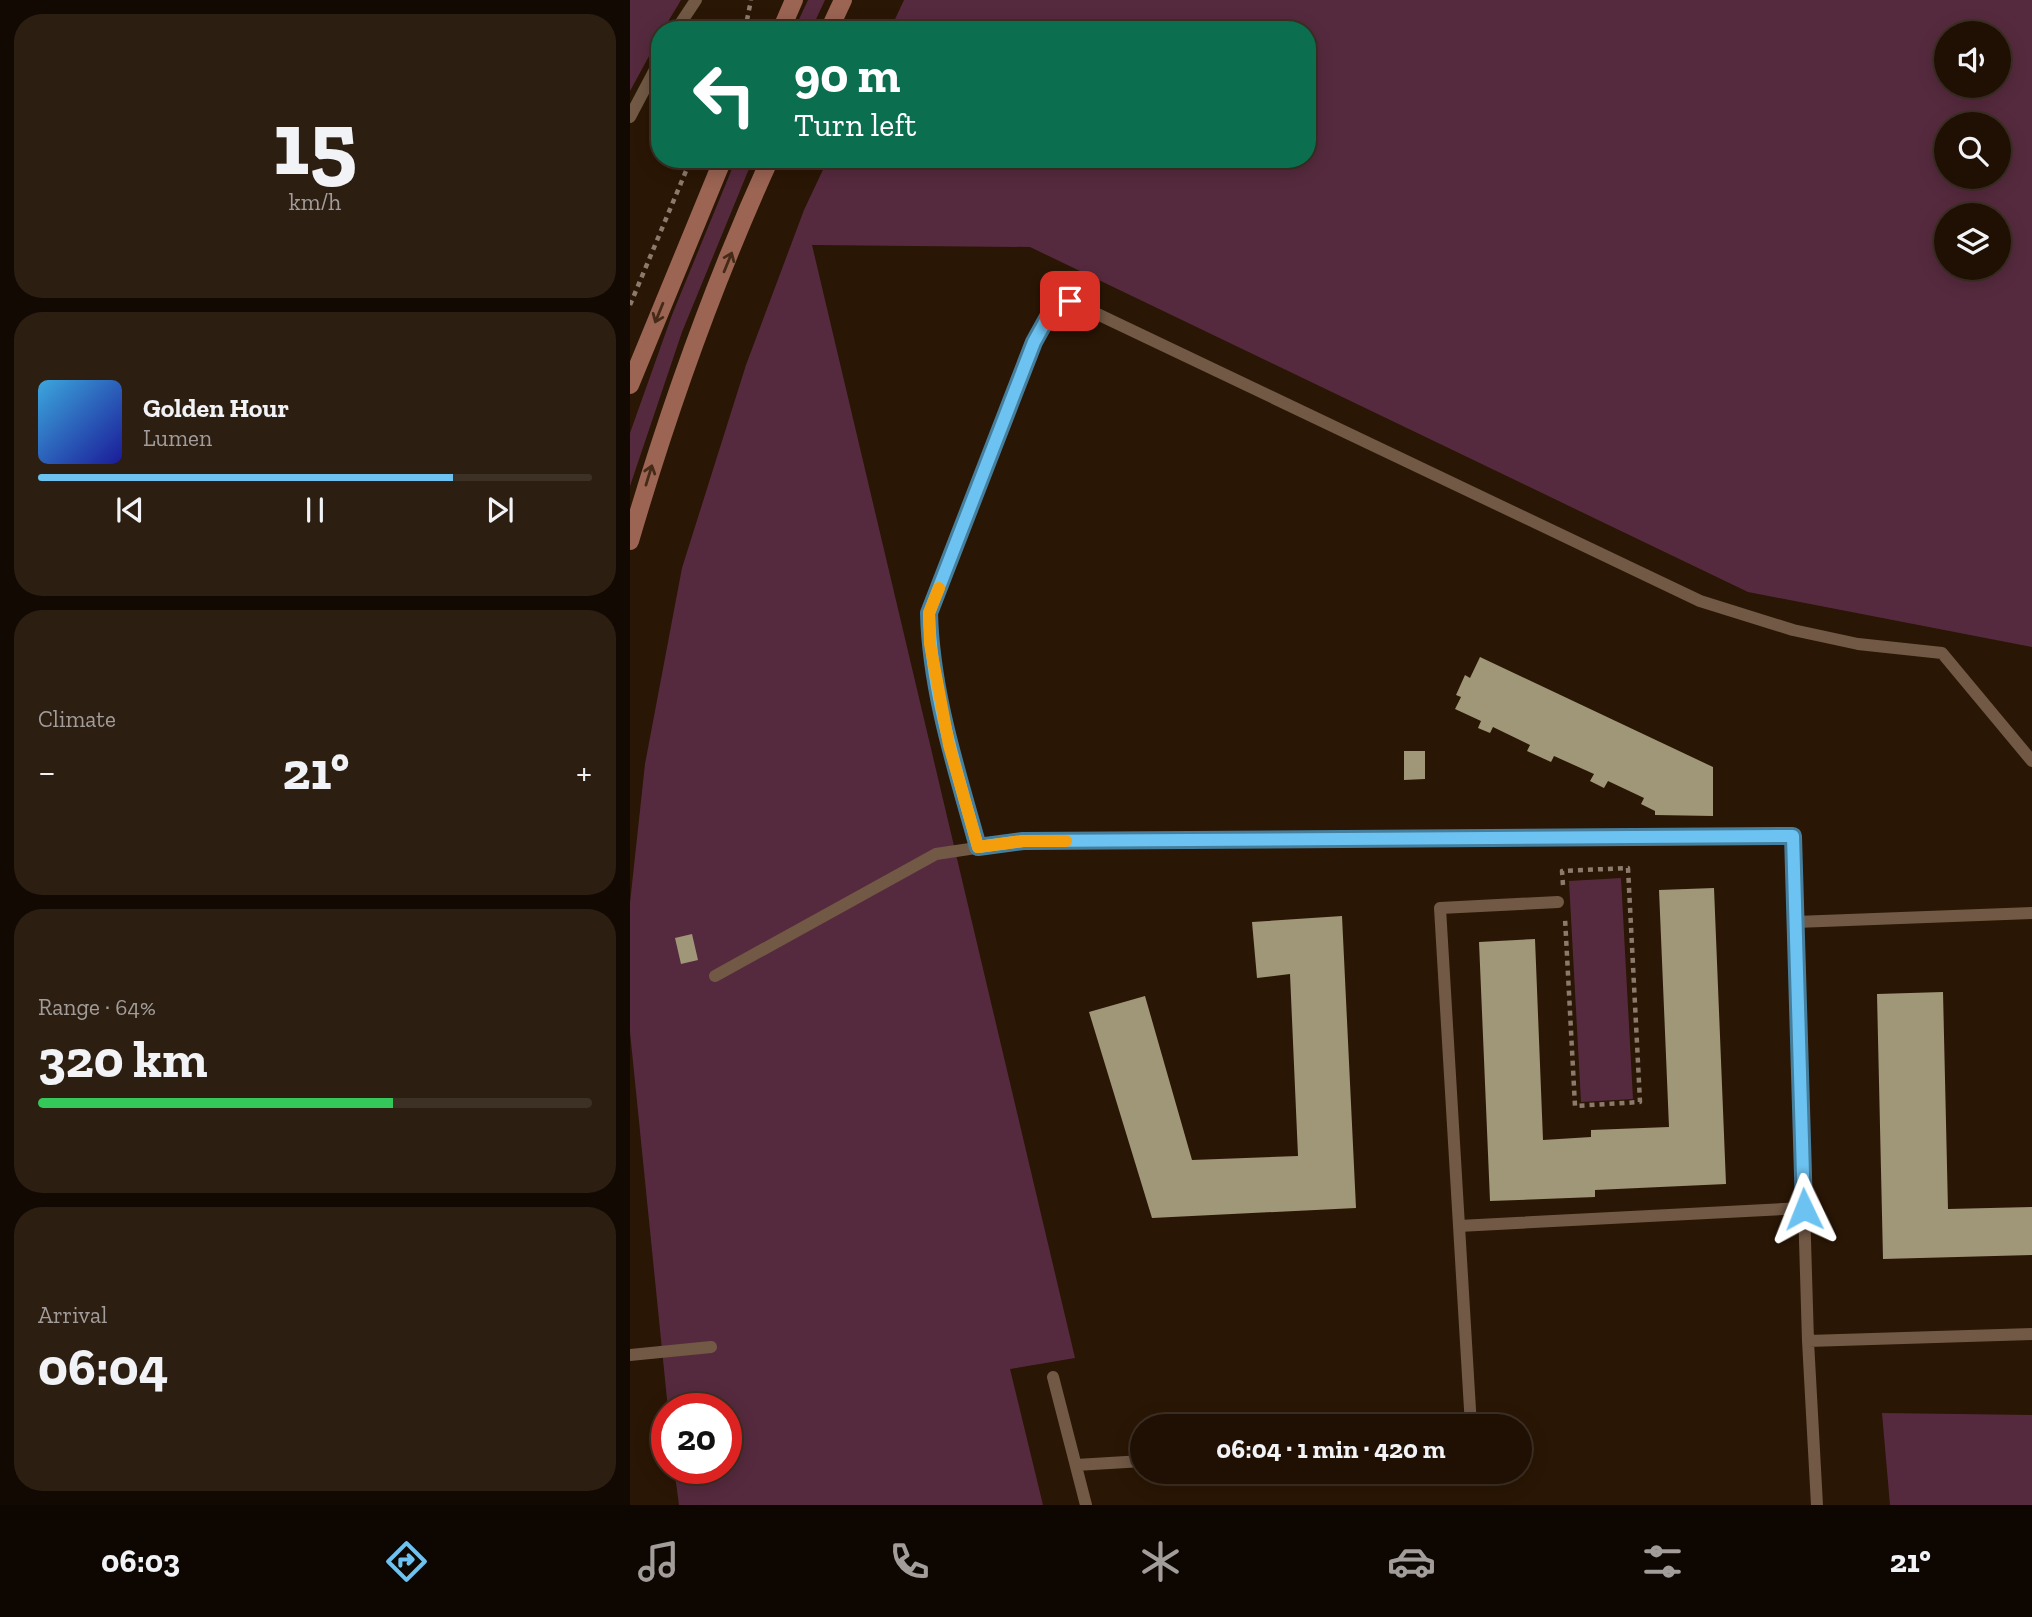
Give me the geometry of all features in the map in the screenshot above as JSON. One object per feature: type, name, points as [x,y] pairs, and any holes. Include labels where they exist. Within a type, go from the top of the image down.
[{"type":"street","points":[[785,21],[794,0]]},
{"type":"street","points":[[833,21],[843,0]]},
{"type":"street","points":[[630,385],[719,168]]},
{"type":"street","points":[[630,541],[656,454],[696,342],[766,168]]},
{"type":"lane","points":[[682,21],[696,0]]},
{"type":"lane","points":[[630,117],[651,77]]},
{"type":"lane","points":[[978,847],[949,745],[930,644],[929,613],[1034,342],[1054,306],[1070,301],[1700,601],[1793,630],[1858,644],[1942,653],[2032,761]]},
{"type":"lane","points":[[715,976],[936,854],[1023,841],[1793,836],[1808,1340],[1817,1505]]},
{"type":"lane","points":[[1470,1414],[1440,908],[1561,902]]},
{"type":"lane","points":[[1796,922],[2032,913]]},
{"type":"lane","points":[[1459,1226],[1804,1209]]},
{"type":"lane","points":[[1808,1340],[2032,1334]]},
{"type":"lane","points":[[630,1355],[711,1347]]},
{"type":"lane","points":[[1053,1377],[1086,1505]]},
{"type":"lane","points":[[1076,1465],[1130,1462]]},
{"type":"path","points":[[747,21],[751,0]]},
{"type":"path","points":[[630,305],[687,168]]},
{"type":"path","points":[[1628,869],[1640,1102],[1575,1106],[1561,902],[1562,871],[1628,869]]},
{"type":"shaded area","points":[[630,0],[681,0],[668,21],[651,21],[651,52],[630,91]]},
{"type":"shaded area","points":[[808,0],[825,0],[815,21],[798,21]]},
{"type":"shaded area","points":[[904,0],[2032,0],[2032,647],[1748,592],[1030,247],[812,245],[1075,1358],[1010,1369],[1043,1505],[679,1505],[676,1484],[742,1484],[742,1393],[666,1393],[630,1032],[630,903],[645,764],[682,568],[746,365],[804,210],[824,168],[1316,168],[1316,21],[894,21]]},
{"type":"shaded area","points":[[732,168],[749,168],[682,332],[630,486],[630,433],[672,315]]},
{"type":"shaded area","points":[[1621,878],[1633,1099],[1581,1102],[1569,881]]},
{"type":"shaded area","points":[[1882,1413],[2032,1415],[2032,1505],[1890,1505]]},
{"type":"building","points":[[1480,657],[1713,767],[1713,816],[1655,815],[1655,811],[1641,804],[1644,798],[1608,781],[1604,788],[1590,781],[1594,774],[1554,756],[1551,762],[1527,751],[1530,745],[1493,727],[1490,733],[1478,728],[1481,721],[1455,709],[1461,697],[1456,695],[1465,675],[1470,678]]},
{"type":"building","points":[[1404,751],[1425,751],[1425,779],[1404,780]]},
{"type":"building","points":[[1714,888],[1726,1184],[1595,1190],[1595,1197],[1490,1201],[1479,942],[1535,939],[1543,1140],[1591,1137],[1591,1130],[1669,1127],[1659,890]]},
{"type":"building","points":[[1342,916],[1356,1208],[1152,1218],[1089,1012],[1145,996],[1192,1160],[1298,1156],[1290,974],[1257,978],[1252,922]]},
{"type":"building","points":[[692,934],[698,960],[681,964],[675,938]]},
{"type":"building","points":[[1943,992],[1948,1209],[2032,1207],[2032,1255],[1883,1259],[1877,994]]},
{"type":"slow traffic","points":[[939,588],[929,613],[930,644],[949,745],[978,847],[1023,841],[1066,841]]},
{"type":"route","points":[[1070,301],[1054,306],[1034,342],[929,613],[930,644],[949,745],[978,847],[1023,841],[1793,836],[1804,1209]]}]
